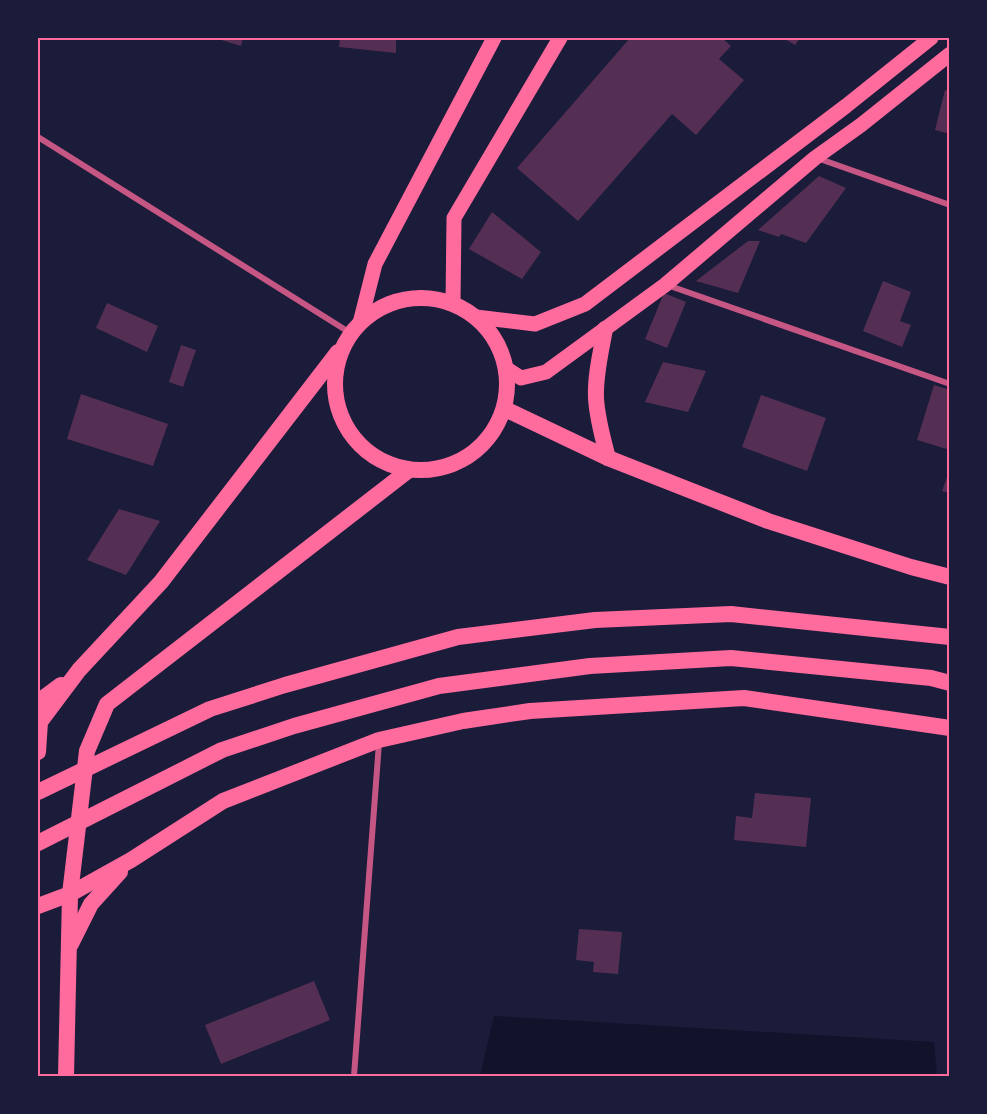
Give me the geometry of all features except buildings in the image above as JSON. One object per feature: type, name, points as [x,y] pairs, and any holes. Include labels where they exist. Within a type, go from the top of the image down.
[{"type":"highway","points":[[38,752],[40,722],[79,670],[160,582],[353,333],[380,309],[404,300],[429,298],[453,304],[476,317],[490,332],[501,350],[507,369],[508,389],[505,409],[494,431],[478,450],[457,463],[433,470],[409,470],[382,462],[360,445],[343,423],[335,396],[336,368],[353,333]]},
{"type":"highway","points":[[605,329],[596,398],[608,458]]},
{"type":"highway","points":[[505,409],[608,458],[768,520],[912,567],[950,577]]},
{"type":"highway","points":[[66,1077],[70,894],[87,751],[107,704],[409,470]]},
{"type":"highway","points":[[38,792],[210,709],[285,685],[458,637],[595,620],[731,614],[950,637]]},
{"type":"highway","points":[[38,843],[222,750],[294,726],[439,686],[590,666],[731,658],[931,678],[950,683]]},
{"type":"highway","points":[[38,702],[79,670]]},
{"type":"highway","points":[[38,906],[70,894],[131,860],[223,801],[379,740],[463,721],[530,711],[744,698],[950,728]]},
{"type":"highway","points":[[69,947],[91,904],[131,860]]},
{"type":"main road","points":[[353,333],[375,264],[494,38]]},
{"type":"main road","points":[[453,304],[454,218],[560,38]]},
{"type":"main road","points":[[476,317],[535,324],[585,304],[810,134],[931,38]]},
{"type":"main road","points":[[507,369],[521,378],[546,372],[665,285],[815,158],[861,125],[950,54]]},
{"type":"street","points":[[38,137],[353,333]]},
{"type":"street","points":[[815,158],[950,205]]},
{"type":"street","points":[[665,285],[950,384]]},
{"type":"street","points":[[354,1077],[379,740]]},
{"type":"shaded area","points":[[494,1016],[934,1042],[937,1076],[480,1076]]}]
